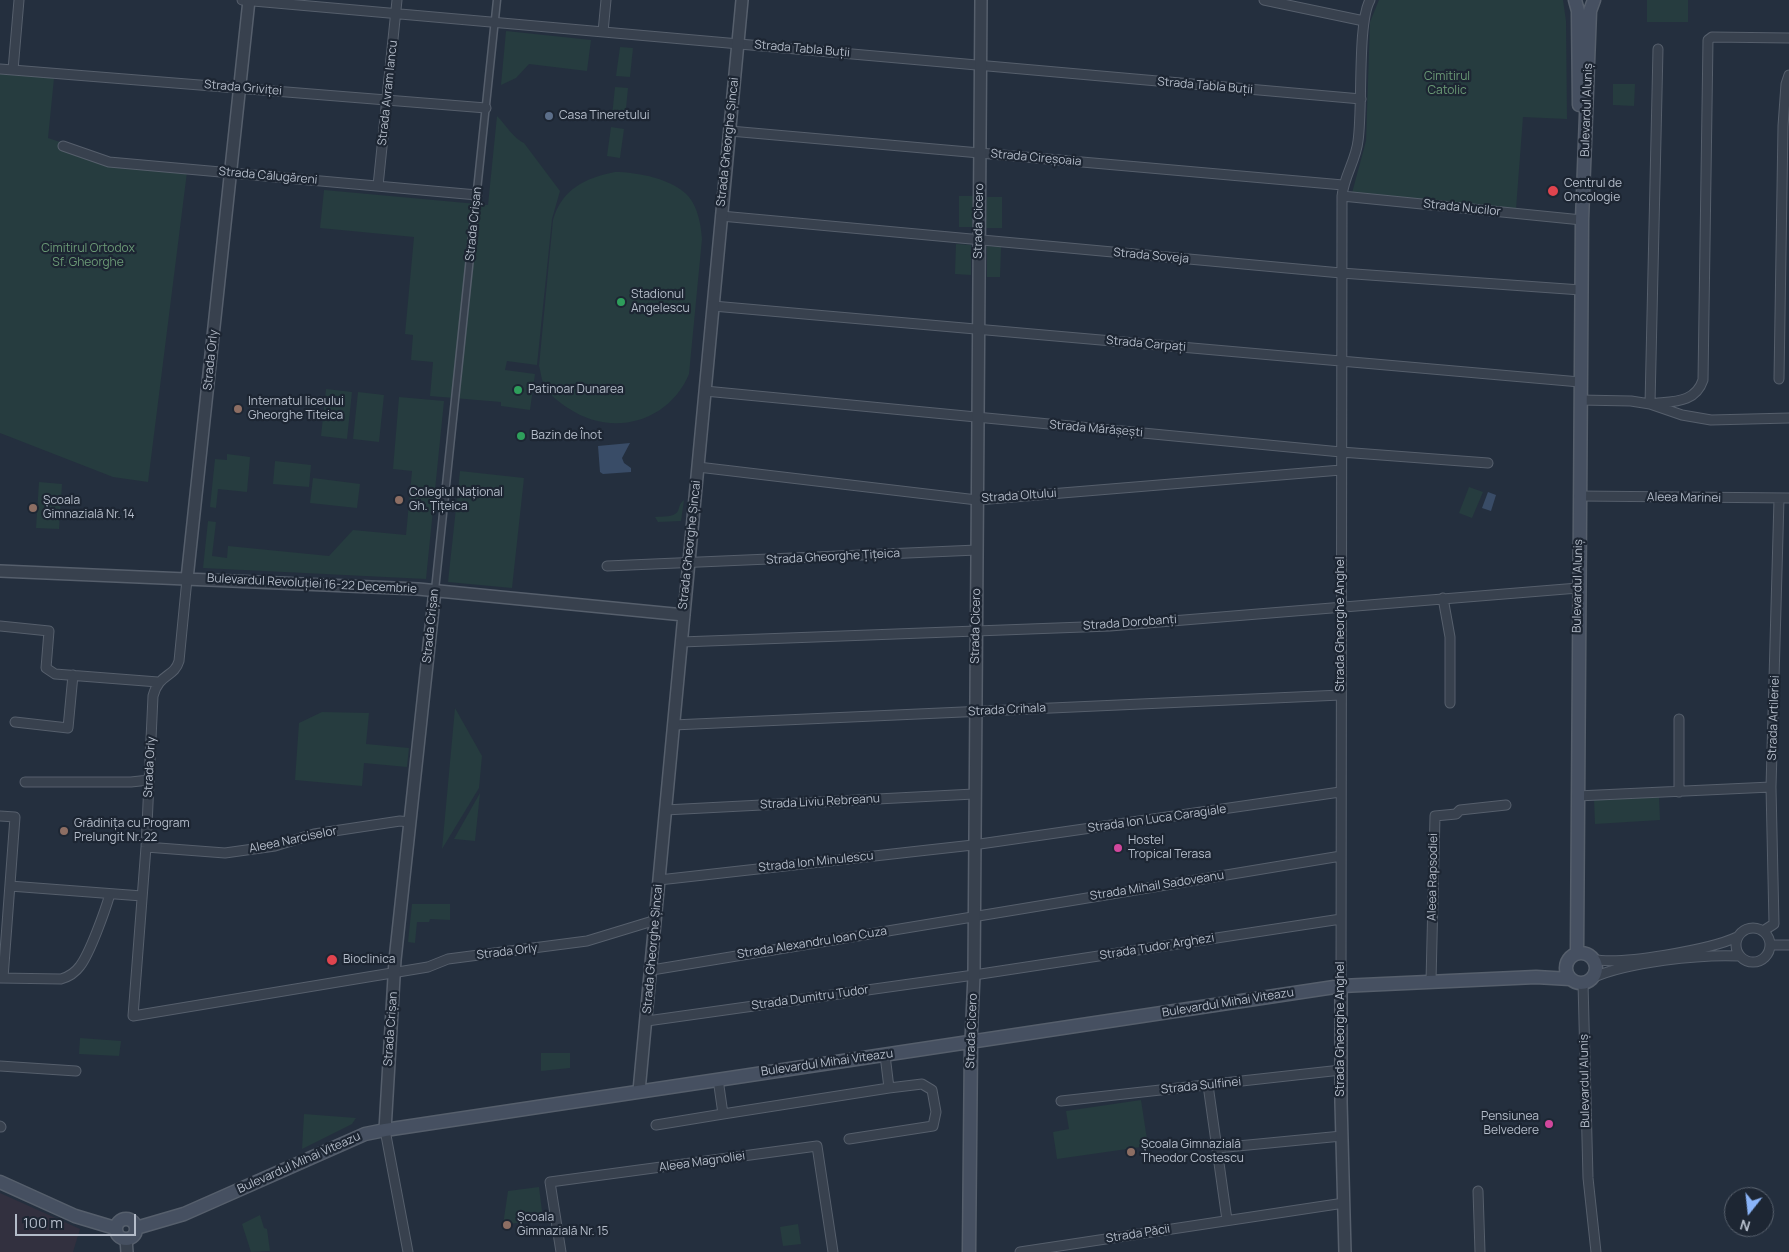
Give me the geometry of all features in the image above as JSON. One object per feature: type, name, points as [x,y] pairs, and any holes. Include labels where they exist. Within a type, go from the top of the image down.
[{"type":"main road","name":"Bulevardul Aluniș","points":[[1575,0],[1578,12],[1582,220]]},
{"type":"main road","name":"Bulevardul Aluniș","points":[[1572,957],[1577,796],[1582,220],[1590,11],[1594,0]]},
{"type":"main road","points":[[1570,979],[1566,970],[1572,957],[1586,954],[1593,959],[1596,971],[1587,981]]},
{"type":"main road","name":"Bulevardul Mihai Viteazu","points":[[1536,977],[1558,968],[1572,957]]},
{"type":"main road","name":"Bulevardul Mihai Viteazu","points":[[136,1228],[184,1214],[365,1134],[385,1130],[1341,986],[1536,977],[1587,981]]},
{"type":"main road","name":"Strada Cicero","points":[[969,1252],[971,1041]]},
{"type":"main road","points":[[0,1182],[69,1214],[115,1228]]},
{"type":"main road","points":[[127,1218],[133,1221],[136,1228],[134,1236],[127,1246],[118,1236],[115,1228],[119,1220],[127,1218]]},
{"type":"street","points":[[13,70],[19,0]]},
{"type":"street","name":"Strada Tabla Buții","points":[[242,0],[1361,99]]},
{"type":"street","name":"Strada Orly","points":[[249,0],[187,578],[180,662],[173,672],[158,682],[153,696],[146,847],[133,1016],[394,971],[428,967],[448,959],[587,941],[656,920]]},
{"type":"street","name":"Strada Avram Iancu","points":[[378,186],[397,0]]},
{"type":"street","name":"Strada Crișan","points":[[408,1252],[385,1130],[394,971],[497,0]]},
{"type":"street","points":[[603,32],[606,0]]},
{"type":"street","name":"Strada Gheorghe Șincai","points":[[639,1091],[652,970],[665,810],[742,0]]},
{"type":"street","name":"Strada Cicero","points":[[971,1041],[974,975],[972,917],[978,500],[981,0]]},
{"type":"street","points":[[1264,0],[1364,21]]},
{"type":"street","name":"Strada Gheorghe Anghel","points":[[1345,1252],[1341,1070],[1340,792],[1342,196],[1343,185],[1358,143],[1364,21],[1370,0]]},
{"type":"street","points":[[1650,404],[1686,400],[1695,396],[1703,380],[1708,40],[1712,36],[1789,38]]},
{"type":"street","points":[[1650,404],[1658,49]]},
{"type":"street","name":"Strada Griviței","points":[[0,68],[486,108]]},
{"type":"street","points":[[1778,379],[1783,126],[1786,84],[1789,74]]},
{"type":"street","name":"Strada Cireșoaia","points":[[730,130],[1343,185]]},
{"type":"street","name":"Strada Călugăreni","points":[[62,146],[109,162],[477,195]]},
{"type":"street","name":"Strada Nucilor","points":[[1342,196],[1582,220]]},
{"type":"street","name":"Strada Soveja","points":[[721,216],[1341,273],[1581,290]]},
{"type":"street","name":"Strada Carpați","points":[[713,306],[1580,382]]},
{"type":"street","name":"Strada Mărășești","points":[[705,391],[1341,452],[1488,463]]},
{"type":"street","points":[[1580,400],[1632,401],[1650,404],[1682,415],[1711,420],[1789,418]]},
{"type":"street","name":"Strada Oltului","points":[[698,467],[978,500],[1341,470]]},
{"type":"street","name":"Aleea Marinei","points":[[1579,496],[1789,498]]},
{"type":"street","name":"Strada Artileriei","points":[[1763,931],[1774,924],[1771,787],[1779,499]]},
{"type":"street","name":"Strada Gheorghe Țițeica","points":[[607,566],[977,550]]},
{"type":"street","name":"Bulevardul Revoluției 16-22 Decembrie","points":[[0,571],[435,590],[684,615]]},
{"type":"street","name":"Strada Dorobanți","points":[[681,642],[1110,626],[1341,605],[1578,588]]},
{"type":"street","points":[[1443,598],[1450,638],[1450,703]]},
{"type":"street","points":[[0,626],[49,631],[46,668],[54,674],[158,682]]},
{"type":"street","points":[[15,722],[68,728],[74,675]]},
{"type":"street","name":"Strada Crihala","points":[[673,725],[1341,695]]},
{"type":"street","points":[[1679,719],[1679,792]]},
{"type":"street","points":[[25,782],[149,780]]},
{"type":"street","points":[[1577,796],[1771,787]]},
{"type":"street","name":"Strada Ion Luca Caragiale","points":[[973,845],[1340,792]]},
{"type":"street","name":"Strada Liviu Rebreanu","points":[[665,810],[974,794]]},
{"type":"street","name":"Aleea Rapsodiei","points":[[1431,982],[1434,816],[1456,814],[1460,810],[1506,805]]},
{"type":"street","points":[[0,816],[15,817],[2,978],[61,979],[70,976],[80,966],[106,909],[110,894]]},
{"type":"street","name":"Aleea Narciselor","points":[[146,847],[225,852],[275,846],[322,833],[400,821],[410,822]]},
{"type":"street","name":"Strada Ion Minulescu","points":[[659,880],[973,845]]},
{"type":"street","name":"Strada Mihail Sadoveanu","points":[[972,917],[1341,856]]},
{"type":"street","points":[[10,886],[142,896]]},
{"type":"street","name":"Strada Alexandru Ioan Cuza","points":[[652,970],[972,917]]},
{"type":"street","name":"Strada Tudor Arghezi","points":[[974,975],[1341,919]]},
{"type":"street","points":[[1593,959],[1610,961],[1722,944],[1737,937],[1748,928],[1763,931],[1768,937],[1770,945],[1766,956],[1756,962],[1746,960],[1740,956],[1736,947],[1737,937]]},
{"type":"street","points":[[1770,945],[1789,945]]},
{"type":"street","points":[[1587,981],[1622,969],[1696,956],[1740,956]]},
{"type":"street","name":"Strada Dumitru Tudor","points":[[647,1021],[974,975]]},
{"type":"street","name":"Bulevardul Aluniș","points":[[1587,981],[1588,1178],[1596,1252]]},
{"type":"street","points":[[885,1055],[889,1088]]},
{"type":"street","points":[[0,1066],[76,1071]]},
{"type":"street","name":"Strada Sulfinei","points":[[1061,1101],[1341,1070]]},
{"type":"street","points":[[718,1079],[723,1114]]},
{"type":"street","points":[[656,1125],[889,1088],[922,1084],[932,1090],[936,1112],[933,1126],[849,1139]]},
{"type":"street","points":[[1208,1085],[1227,1220]]},
{"type":"street","points":[[1217,1148],[1342,1136]]},
{"type":"street","name":"Aleea Magnoliei","points":[[561,1252],[550,1182],[817,1146],[833,1252]]},
{"type":"street","points":[[1478,1191],[1480,1252]]},
{"type":"street","name":"Strada Păcii","points":[[1020,1252],[1344,1203]]},
{"type":"shaded area","points":[[0,1193],[80,1229],[73,1252],[0,1252]]},
{"type":"green space","name":"Cimitirul Catolic","points":[[1379,0],[1563,0],[1566,21],[1567,119],[1523,117],[1516,209],[1352,193],[1366,141],[1370,22]]},
{"type":"green space","points":[[1647,0],[1688,0],[1688,22],[1647,22]]},
{"type":"green space","points":[[506,31],[591,40],[587,71],[529,64],[516,78],[501,85]]},
{"type":"green space","points":[[620,47],[633,48],[630,77],[616,76]]},
{"type":"green space","name":"Cimitirul Ortodox Sf. Gheorghe","points":[[0,73],[54,78],[48,138],[60,142],[59,148],[109,165],[187,172],[148,482],[113,477],[0,433]]},
{"type":"green space","points":[[1613,84],[1635,84],[1634,106],[1613,105]]},
{"type":"green space","points":[[615,87],[628,88],[625,118],[612,116]]},
{"type":"green space","points":[[497,116],[513,135],[524,143],[560,191],[552,219],[537,365],[507,361],[505,370],[535,374],[530,410],[501,406],[501,402],[430,396],[433,362],[411,360],[413,335],[405,334],[414,237],[320,228],[324,190],[488,205]]},
{"type":"green space","points":[[611,127],[624,129],[620,158],[607,156]]},
{"type":"green space","name":"Stadionul Angelescu","points":[[615,172],[634,173],[655,178],[674,185],[682,191],[692,201],[697,211],[702,239],[689,374],[680,390],[668,404],[654,414],[638,420],[620,423],[603,422],[585,417],[565,406],[554,398],[546,388],[539,366],[553,220],[557,209],[562,200],[576,187],[594,178]]},
{"type":"green space","points":[[959,196],[973,196],[972,227],[959,227]]},
{"type":"green space","points":[[987,197],[1002,197],[1002,228],[986,228]]},
{"type":"green space","points":[[956,244],[971,245],[971,275],[955,274]]},
{"type":"green space","points":[[987,246],[1001,247],[1000,277],[987,277]]},
{"type":"green space","points":[[326,389],[352,392],[347,439],[321,436]]},
{"type":"green space","points":[[358,392],[384,395],[379,442],[353,439]]},
{"type":"green space","points":[[399,397],[444,401],[426,579],[203,568],[208,521],[216,522],[212,556],[227,558],[228,546],[329,556],[353,530],[406,535],[412,471],[393,469]]},
{"type":"green space","points":[[227,454],[250,457],[247,492],[218,489],[216,508],[210,507],[215,459],[227,460]]},
{"type":"green space","points":[[275,461],[311,465],[309,487],[273,484]]},
{"type":"green space","points":[[460,471],[524,478],[512,588],[448,582]]},
{"type":"green space","points":[[313,478],[360,484],[357,508],[310,503]]},
{"type":"green space","points":[[39,482],[62,484],[59,529],[36,528]]},
{"type":"green space","points":[[1469,487],[1483,492],[1472,518],[1459,513]]},
{"type":"green space","points":[[684,500],[681,521],[658,522],[655,517],[674,515]]},
{"type":"green space","points":[[455,708],[482,756],[479,788],[442,849]]},
{"type":"green space","points":[[322,712],[369,713],[366,744],[409,748],[407,767],[364,763],[362,786],[295,780],[299,723]]},
{"type":"green space","points":[[480,793],[475,841],[454,839]]},
{"type":"green space","points":[[1659,797],[1660,820],[1595,824],[1594,800]]},
{"type":"green space","points":[[412,904],[450,904],[450,920],[430,919],[429,922],[417,922],[415,943],[408,942]]},
{"type":"green space","points":[[80,1038],[121,1041],[119,1056],[79,1054]]},
{"type":"green space","points":[[541,1053],[570,1053],[570,1068],[541,1071]]},
{"type":"green space","points":[[1141,1100],[1148,1146],[1057,1159],[1053,1132],[1069,1129],[1066,1111]]},
{"type":"green space","points":[[304,1114],[356,1118],[352,1124],[302,1149]]},
{"type":"green space","points":[[539,1187],[543,1219],[503,1225],[508,1191]]},
{"type":"green space","points":[[260,1215],[264,1228],[267,1229],[270,1251],[251,1252],[242,1224]]},
{"type":"green space","points":[[798,1224],[801,1244],[783,1246],[780,1227]]},
{"type":"water","points":[[630,443],[622,458],[624,463],[631,468],[631,472],[603,474],[600,472],[598,446]]},
{"type":"water","points":[[1488,492],[1496,495],[1491,511],[1482,508]]},
{"type":"place","name":"Casa Tineretului","points":[[549,116]]},
{"type":"place","name":"Centrul de Oncologie","points":[[1553,191]]},
{"type":"place","name":"Stadionul Angelescu","points":[[621,302]]},
{"type":"place","name":"Patinoar Dunarea","points":[[518,390]]},
{"type":"place","name":"Internatul liceului Gheorghe Titeica","points":[[238,409]]},
{"type":"place","name":"Bazin de Înot","points":[[521,436]]},
{"type":"place","name":"Colegiul Național Gh. Țițeica","points":[[399,500]]},
{"type":"place","name":"Școala Gimnazială Nr. 14","points":[[33,508]]},
{"type":"place","name":"Grădinița cu Program Prelungit Nr. 22","points":[[64,831]]},
{"type":"place","name":"Hostel Tropical Terasa","points":[[1118,848]]},
{"type":"place","name":"Bioclinica","points":[[332,960]]},
{"type":"place","name":"Pensiunea Belvedere","points":[[1549,1124]]},
{"type":"place","name":"Școala Gimnazială Theodor Costescu","points":[[1131,1152]]},
{"type":"place","name":"Școala Gimnazială Nr. 15","points":[[507,1225]]}]
